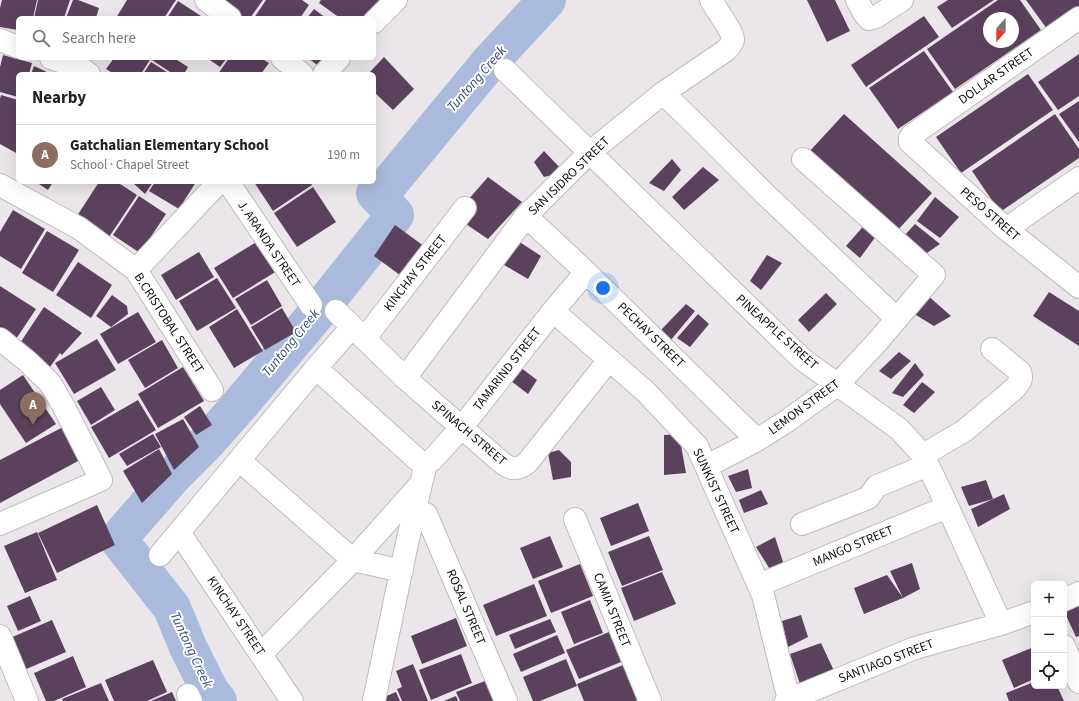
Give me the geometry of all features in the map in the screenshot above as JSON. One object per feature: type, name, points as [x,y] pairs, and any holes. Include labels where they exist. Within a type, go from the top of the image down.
[{"type":"street","points":[[206,0],[227,16]]},
{"type":"street","points":[[376,20],[396,0]]},
{"type":"street","name":"SAN ISIDRO STREET","points":[[405,378],[526,216],[589,153],[662,93],[725,51],[731,45],[733,39],[731,32],[711,0]]},
{"type":"street","points":[[857,0],[869,19],[876,17],[902,0]]},
{"type":"street","name":"DOLLAR STREET","points":[[912,135],[1079,18]]},
{"type":"street","points":[[0,40],[16,46]]},
{"type":"street","points":[[57,60],[81,68],[86,72]]},
{"type":"street","points":[[284,60],[300,72]]},
{"type":"street","points":[[326,72],[337,60]]},
{"type":"street","name":"PINEAPPLE STREET","points":[[505,70],[802,359],[899,429],[925,460],[955,521],[1001,624]]},
{"type":"street","points":[[662,93],[765,194],[897,319]]},
{"type":"street","name":"PESO STREET","points":[[912,135],[910,142],[1006,229],[1079,287]]},
{"type":"street","name":"LEMON STREET","points":[[706,466],[757,440],[787,421],[838,384],[897,319],[934,275],[803,159]]},
{"type":"street","points":[[1006,229],[1079,178]]},
{"type":"street","points":[[136,270],[217,184]]},
{"type":"street","name":"J. ARANDA STREET","points":[[229,184],[311,305]]},
{"type":"street","name":"B.CRISTOBAL STREET","points":[[0,185],[79,228],[136,270],[212,390]]},
{"type":"street","name":"KINCHAY STREET","points":[[160,555],[316,368],[358,333],[465,208]]},
{"type":"street","name":"PECHAY STREET","points":[[526,216],[586,272],[757,440]]},
{"type":"street","name":"TAMARIND STREET","points":[[426,463],[432,460],[462,427],[553,311],[586,272]]},
{"type":"street","name":"SPINACH STREET","points":[[336,311],[405,378],[506,466],[513,469],[519,468],[527,463],[609,360]]},
{"type":"street","name":"SUNKIST STREET","points":[[553,311],[645,392],[697,446],[763,595],[787,700]]},
{"type":"street","points":[[0,339],[28,361],[50,383],[101,480],[0,524]]},
{"type":"street","points":[[802,524],[868,498],[877,486],[925,460],[964,431],[1014,389],[1022,377],[1020,372],[992,349]]},
{"type":"street","points":[[316,368],[419,461],[426,463],[374,701]]},
{"type":"street","points":[[239,460],[353,560],[402,571]]},
{"type":"street","points":[[261,654],[353,560],[420,485]]},
{"type":"street","name":"MANGO STREET","points":[[759,585],[947,507]]},
{"type":"street","name":"ROSAL STREET","points":[[426,514],[506,701]]},
{"type":"street","name":"CAMIA STREET","points":[[575,519],[650,701]]},
{"type":"street","name":"KINCHAY STREET","points":[[179,532],[292,701]]},
{"type":"street","points":[[1067,599],[1079,593]]},
{"type":"street","name":"SANTIAGO STREET","points":[[787,700],[915,648],[1001,624],[1031,613]]},
{"type":"street","points":[[0,636],[26,701]]},
{"type":"street","points":[[1067,653],[1079,682]]},
{"type":"building","points":[[2,0],[37,0],[33,16],[16,16],[16,30],[0,27],[0,8]]},
{"type":"building","points":[[38,0],[70,0],[65,16],[34,16]]},
{"type":"building","points":[[73,0],[78,0],[99,8],[97,16],[67,16]]},
{"type":"building","points":[[127,0],[176,0],[165,16],[117,16]]},
{"type":"building","points":[[263,0],[251,16],[242,16],[221,1]]},
{"type":"building","points":[[266,0],[302,0],[309,5],[301,16],[255,16]]},
{"type":"building","points":[[321,0],[380,0],[368,16],[337,16],[319,3]]},
{"type":"building","points":[[807,0],[835,0],[850,31],[827,42]]},
{"type":"building","points":[[948,0],[994,0],[952,28],[937,7]]},
{"type":"building","points":[[998,0],[1020,0],[1041,30],[1019,45],[1019,12],[983,12],[983,48],[1015,48],[955,89],[927,49]]},
{"type":"building","points":[[1026,0],[1079,0],[1079,7],[1047,29]]},
{"type":"building","points":[[178,1],[201,16],[168,16]]},
{"type":"building","points":[[314,9],[323,16],[309,16]]},
{"type":"building","points":[[924,16],[939,37],[866,87],[851,65]]},
{"type":"building","points":[[924,51],[953,92],[898,129],[869,88]]},
{"type":"building","points":[[1079,54],[1079,96],[1058,110],[1038,82]]},
{"type":"building","points":[[3,55],[16,59],[16,60],[32,63],[30,72],[16,72],[16,96],[0,92],[0,67]]},
{"type":"building","points":[[384,57],[414,89],[393,110],[376,94],[376,72],[370,72]]},
{"type":"building","points":[[113,60],[150,60],[142,72],[111,72],[106,69]]},
{"type":"building","points":[[152,60],[177,60],[188,67],[185,72],[170,72]]},
{"type":"building","points":[[210,60],[225,60],[220,67]]},
{"type":"building","points":[[228,60],[264,60],[269,63],[262,72],[219,72]]},
{"type":"building","points":[[311,60],[327,60],[321,68]]},
{"type":"building","points":[[151,62],[167,72],[144,72]]},
{"type":"building","points":[[34,66],[46,72],[32,72]]},
{"type":"building","points":[[1028,74],[1053,110],[961,173],[936,137]]},
{"type":"building","points":[[1,95],[16,99],[16,153],[0,144]]},
{"type":"building","points":[[1079,101],[1079,142],[1059,114]]},
{"type":"building","points":[[844,114],[932,193],[896,232],[808,153]]},
{"type":"building","points":[[1055,114],[1079,149],[1079,158],[1000,212],[972,171]]},
{"type":"building","points":[[544,151],[564,172],[544,177],[534,162]]},
{"type":"building","points":[[672,159],[681,170],[664,191],[649,183]]},
{"type":"building","points":[[703,167],[719,180],[684,210],[672,197]]},
{"type":"building","points":[[488,177],[522,202],[488,239],[454,216]]},
{"type":"building","points":[[39,184],[52,184],[48,190]]},
{"type":"building","points":[[98,184],[120,184],[137,195],[109,237],[77,216]]},
{"type":"building","points":[[134,184],[152,184],[145,194]]},
{"type":"building","points":[[154,184],[195,184],[179,209],[149,191]]},
{"type":"building","points":[[255,184],[311,184],[312,185],[273,211]]},
{"type":"building","points":[[313,187],[336,222],[297,247],[274,213]]},
{"type":"building","points":[[139,196],[166,214],[140,253],[113,235]]},
{"type":"building","points":[[935,197],[959,217],[940,238],[917,221]]},
{"type":"building","points":[[13,210],[45,229],[21,269],[0,256],[0,232]]},
{"type":"building","points":[[868,221],[879,232],[860,258],[846,246]]},
{"type":"building","points":[[915,224],[940,244],[924,255],[903,237]]},
{"type":"building","points":[[395,225],[428,249],[404,278],[374,256]]},
{"type":"building","points":[[47,231],[79,250],[53,292],[22,273]]},
{"type":"building","points":[[515,239],[541,256],[528,279],[499,262]]},
{"type":"building","points":[[258,241],[277,271],[233,298],[214,268]]},
{"type":"building","points":[[199,252],[214,277],[176,300],[161,275]]},
{"type":"building","points":[[767,255],[782,263],[761,290],[750,281]]},
{"type":"building","points":[[78,262],[112,285],[91,318],[56,295]]},
{"type":"building","points":[[217,278],[236,308],[197,331],[179,301]]},
{"type":"building","points":[[267,280],[282,306],[251,325],[235,299]]},
{"type":"building","points":[[0,286],[36,309],[14,342],[0,333]]},
{"type":"building","points":[[1049,292],[1079,311],[1079,346],[1033,316]]},
{"type":"building","points":[[826,293],[837,304],[809,332],[798,320]]},
{"type":"building","points":[[926,294],[951,316],[934,326],[911,312]]},
{"type":"building","points":[[112,295],[127,306],[128,314],[111,327],[96,316]]},
{"type":"building","points":[[686,304],[695,311],[670,341],[660,331]]},
{"type":"building","points":[[44,307],[82,333],[62,355],[60,353],[50,367],[18,346]]},
{"type":"building","points":[[282,308],[296,332],[265,350],[251,327]]},
{"type":"building","points":[[237,309],[263,351],[234,368],[209,327]]},
{"type":"building","points":[[138,312],[156,342],[118,364],[100,334]]},
{"type":"building","points":[[698,314],[709,324],[690,347],[677,338]]},
{"type":"building","points":[[97,339],[116,370],[74,394],[55,363]]},
{"type":"building","points":[[162,340],[178,368],[145,388],[128,360]]},
{"type":"building","points":[[899,352],[911,361],[891,379],[879,371]]},
{"type":"building","points":[[915,363],[924,375],[903,397],[892,393]]},
{"type":"building","points":[[516,364],[537,380],[528,394],[503,375]]},
{"type":"building","points":[[183,367],[204,401],[158,428],[138,394]]},
{"type":"building","points":[[23,375],[56,424],[26,443],[0,404],[0,390]]},
{"type":"building","points":[[922,382],[935,392],[914,413],[903,405]]},
{"type":"building","points":[[101,387],[115,410],[91,425],[77,401]]},
{"type":"building","points":[[138,400],[156,430],[109,458],[91,427]]},
{"type":"building","points":[[200,406],[212,425],[196,435],[184,417]]},
{"type":"building","points":[[183,419],[199,447],[174,470],[155,434]]},
{"type":"building","points":[[63,427],[80,460],[0,503],[0,460]]},
{"type":"building","points":[[153,434],[161,447],[127,466],[119,454]]},
{"type":"building","points":[[679,434],[686,473],[664,475],[664,435]]},
{"type":"building","points":[[159,449],[172,474],[142,503],[123,471]]},
{"type":"building","points":[[559,450],[571,462],[571,477],[553,480],[548,453]]},
{"type":"building","points":[[748,469],[752,488],[736,492],[728,476]]},
{"type":"building","points":[[986,480],[993,499],[969,506],[961,487]]},
{"type":"building","points":[[761,490],[768,504],[744,513],[739,500]]},
{"type":"building","points":[[1004,494],[1010,509],[978,527],[971,509]]},
{"type":"building","points":[[638,503],[649,531],[611,546],[600,518]]},
{"type":"building","points":[[97,505],[115,545],[57,573],[38,533]]},
{"type":"building","points":[[37,532],[57,580],[25,593],[4,546]]},
{"type":"building","points":[[550,536],[563,567],[533,579],[520,548]]},
{"type":"building","points":[[649,536],[663,570],[622,586],[608,552]]},
{"type":"building","points":[[775,537],[784,565],[771,571],[756,547]]},
{"type":"building","points":[[912,563],[920,589],[903,598],[890,571]]},
{"type":"building","points":[[580,564],[593,596],[551,613],[538,581]]},
{"type":"building","points":[[662,572],[676,604],[634,621],[621,588]]},
{"type":"building","points":[[887,575],[903,598],[864,614],[854,588]]},
{"type":"building","points":[[534,584],[547,616],[496,636],[483,605]]},
{"type":"building","points":[[30,596],[41,621],[18,631],[7,606]]},
{"type":"building","points":[[590,600],[603,633],[574,644],[561,612]]},
{"type":"building","points":[[1079,605],[1079,636],[1076,637],[1067,618],[1067,610]]},
{"type":"building","points":[[801,615],[808,637],[788,647],[782,621]]},
{"type":"building","points":[[456,618],[467,646],[422,664],[411,636]]},
{"type":"building","points":[[550,619],[556,632],[515,649],[509,635]]},
{"type":"building","points":[[52,620],[66,652],[24,670],[10,638]]},
{"type":"building","points":[[609,632],[621,662],[579,679],[566,650]]},
{"type":"building","points":[[557,635],[565,653],[521,672],[513,654]]},
{"type":"building","points":[[821,643],[835,673],[801,687],[790,654]]},
{"type":"building","points":[[1031,648],[1031,680],[1014,688],[1002,660]]},
{"type":"building","points":[[461,654],[472,683],[431,700],[419,670]]},
{"type":"building","points":[[73,656],[86,687],[54,701],[46,701],[34,673]]},
{"type":"building","points":[[566,659],[577,686],[540,701],[533,701],[523,677]]},
{"type":"building","points":[[153,660],[167,692],[147,701],[114,701],[105,680]]},
{"type":"building","points":[[413,664],[428,701],[402,701],[397,689],[402,687],[396,671]]},
{"type":"building","points":[[623,665],[638,700],[584,701],[577,684]]},
{"type":"building","points":[[485,681],[493,701],[460,701],[456,692]]},
{"type":"building","points":[[101,683],[109,701],[63,701],[62,699]]},
{"type":"building","points":[[1031,683],[1031,689],[1058,689],[1064,701],[1009,701],[1006,693]]},
{"type":"building","points":[[172,692],[176,701],[151,701]]},
{"type":"building","points":[[396,692],[400,701],[375,701]]},
{"type":"building","points":[[456,696],[458,701],[444,701]]},
{"type":"waterway","name":"Tuntong Creek","points":[[218,701],[210,691],[188,647],[172,608],[118,539],[173,476],[207,442],[238,407],[317,313],[395,215],[375,193],[383,191],[488,64],[547,0]]},
{"type":"place","name":"Gatchalian Elementary School","points":[[33,425]]}]
